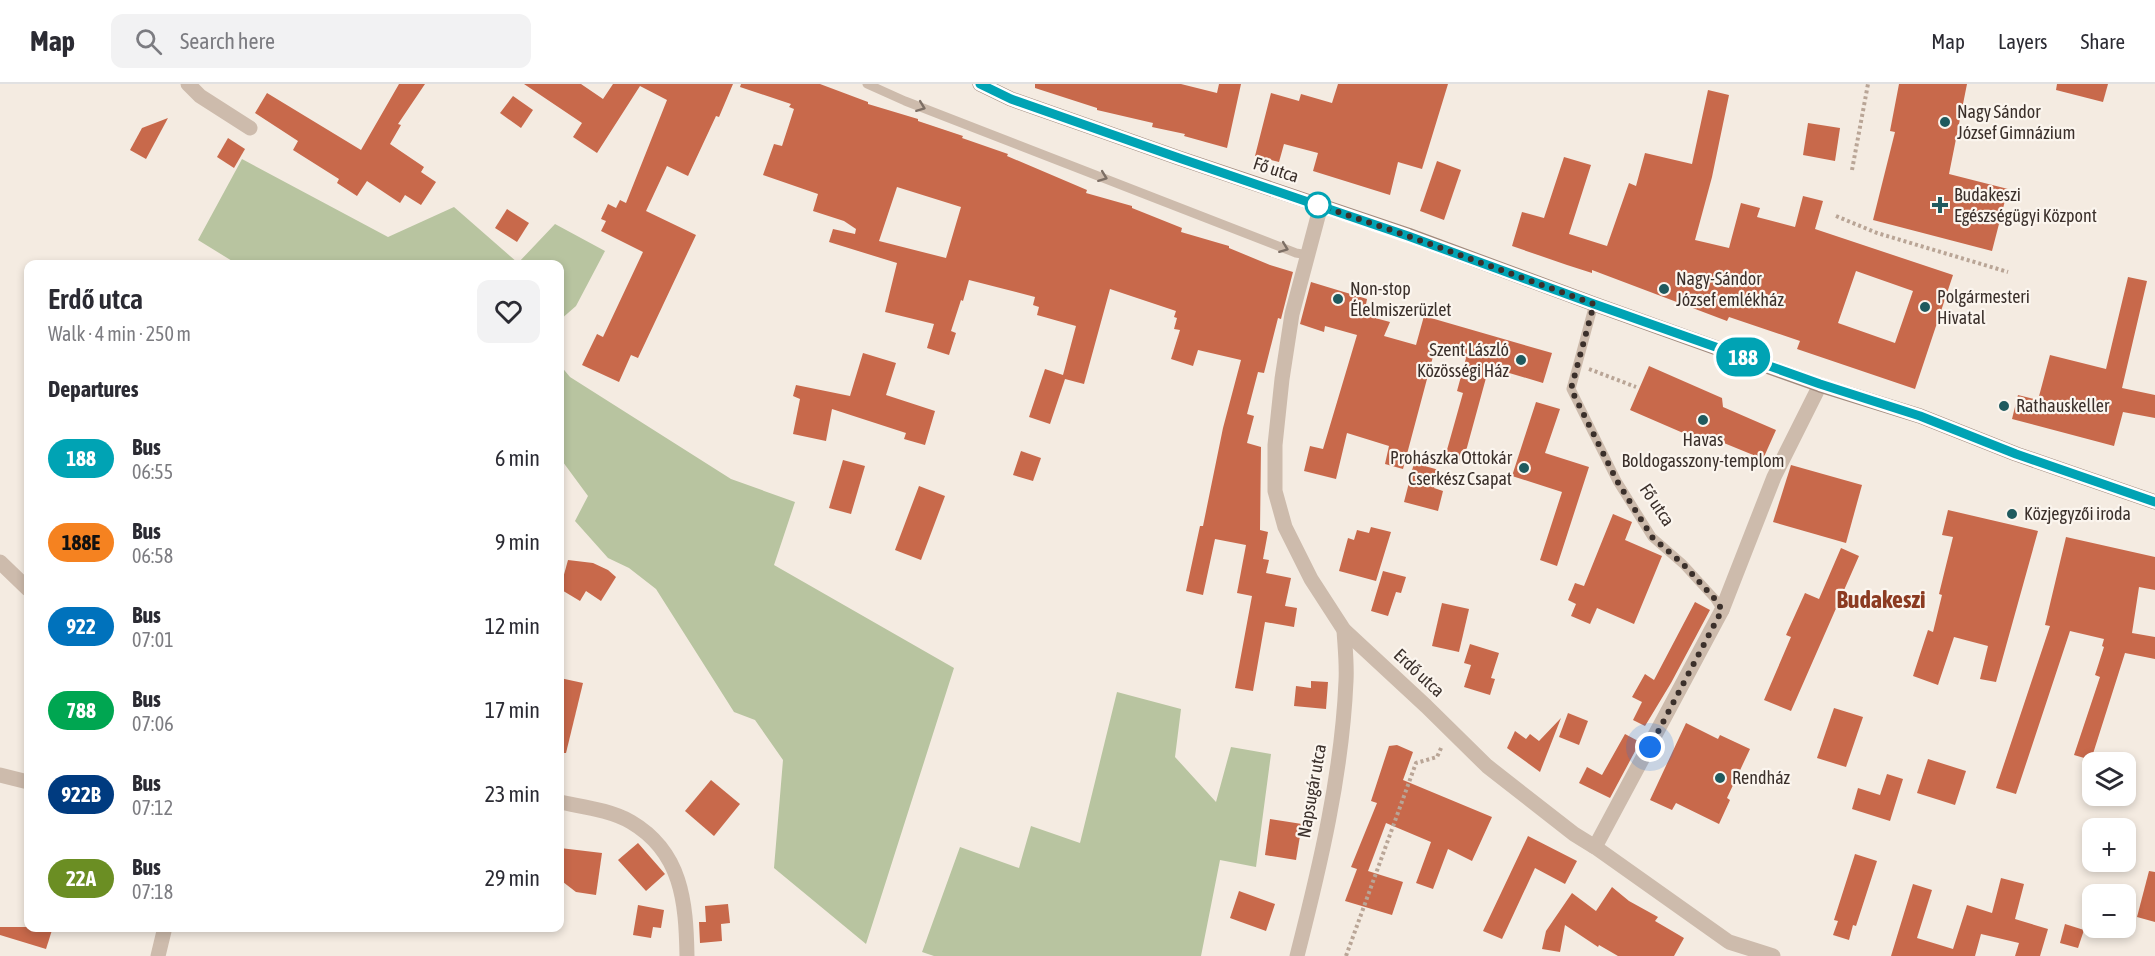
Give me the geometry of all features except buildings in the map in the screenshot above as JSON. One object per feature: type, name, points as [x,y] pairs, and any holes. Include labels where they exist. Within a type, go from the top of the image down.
[{"type":"main road","name":"Fő utca","points":[[980,84],[1011,99],[1321,206],[1820,384],[1920,416],[2016,454],[2155,502]]},
{"type":"street","points":[[188,84],[200,96],[250,128]]},
{"type":"street","name":"Erdő utca","points":[[1321,206],[1292,314],[1275,445],[1275,491],[1285,527],[1311,579],[1344,630],[1487,766],[1726,949],[1773,956]]},
{"type":"street","points":[[1595,847],[1722,610],[1774,477],[1820,384]]},
{"type":"street","points":[[0,562],[24,585]]},
{"type":"street","name":"Napsugár utca","points":[[1297,956],[1319,864],[1338,768],[1346,679],[1344,630]]},
{"type":"street","points":[[0,775],[24,781]]},
{"type":"street","points":[[564,803],[595,809],[630,821],[653,838],[667,853],[677,873],[682,893],[687,956]]},
{"type":"street","points":[[158,956],[164,932]]},
{"type":"lane","points":[[867,84],[905,101],[1296,253],[1308,255]]},
{"type":"lane","name":"Fő utca","points":[[1594,304],[1571,389],[1617,481],[1652,537],[1683,564],[1722,610]]},
{"type":"path","points":[[1852,170],[1868,84]]},
{"type":"path","points":[[1836,216],[1877,233],[2007,272]]},
{"type":"path","points":[[1602,372],[1636,387]]},
{"type":"path","points":[[1346,956],[1416,763],[1437,757]]},
{"type":"green space","points":[[242,159],[388,237],[454,207],[515,260],[230,260],[198,240]]},
{"type":"green space","points":[[555,224],[605,251],[576,306],[564,316],[564,260],[521,260]]},
{"type":"green space","points":[[564,370],[570,377],[731,479],[795,502],[774,565],[954,668],[866,944],[774,868],[783,760],[755,720],[734,712],[656,589],[629,568],[608,558],[575,521],[588,496],[564,463]]},
{"type":"green space","points":[[1117,692],[1181,709],[1175,757],[1216,802],[1231,747],[1271,754],[1256,867],[1220,860],[1201,956],[934,956],[922,952],[960,847],[1019,868],[1031,826],[1080,843]]},
{"type":"bus line","name":"188","points":[[980,84],[1011,99],[1408,236],[1820,384],[1920,416],[2016,454],[2155,502]]},
{"type":"place","name":"Nagy Sándor József Gimnázium","points":[[1945,122]]},
{"type":"place","name":"Budakeszi Egészségügyi Központ","points":[[1940,205]]},
{"type":"place","name":"Nagy-Sándor József emlékház","points":[[1664,289]]},
{"type":"place","name":"Non-stop Élelmiszerüzlet","points":[[1338,299]]},
{"type":"place","name":"Polgármesteri Hivatal","points":[[1925,307]]},
{"type":"place","name":"Szent László Közösségi Ház","points":[[1521,360]]},
{"type":"place","name":"Rathauskeller","points":[[2004,406]]},
{"type":"place","name":"Havas Boldogasszony-templom","points":[[1703,420]]},
{"type":"place","name":"Prohászka Ottokár Cserkész Csapat","points":[[1524,468]]},
{"type":"place","name":"Közjegyzői iroda","points":[[2012,514]]},
{"type":"place","name":"Rendház","points":[[1720,778]]},
{"type":"district","name":"Budakeszi","points":[[1881,600]]},
{"type":"route","points":[[1318,205],[1594,304],[1571,389],[1617,481],[1652,537],[1683,564],[1722,610],[1650,747]]}]
